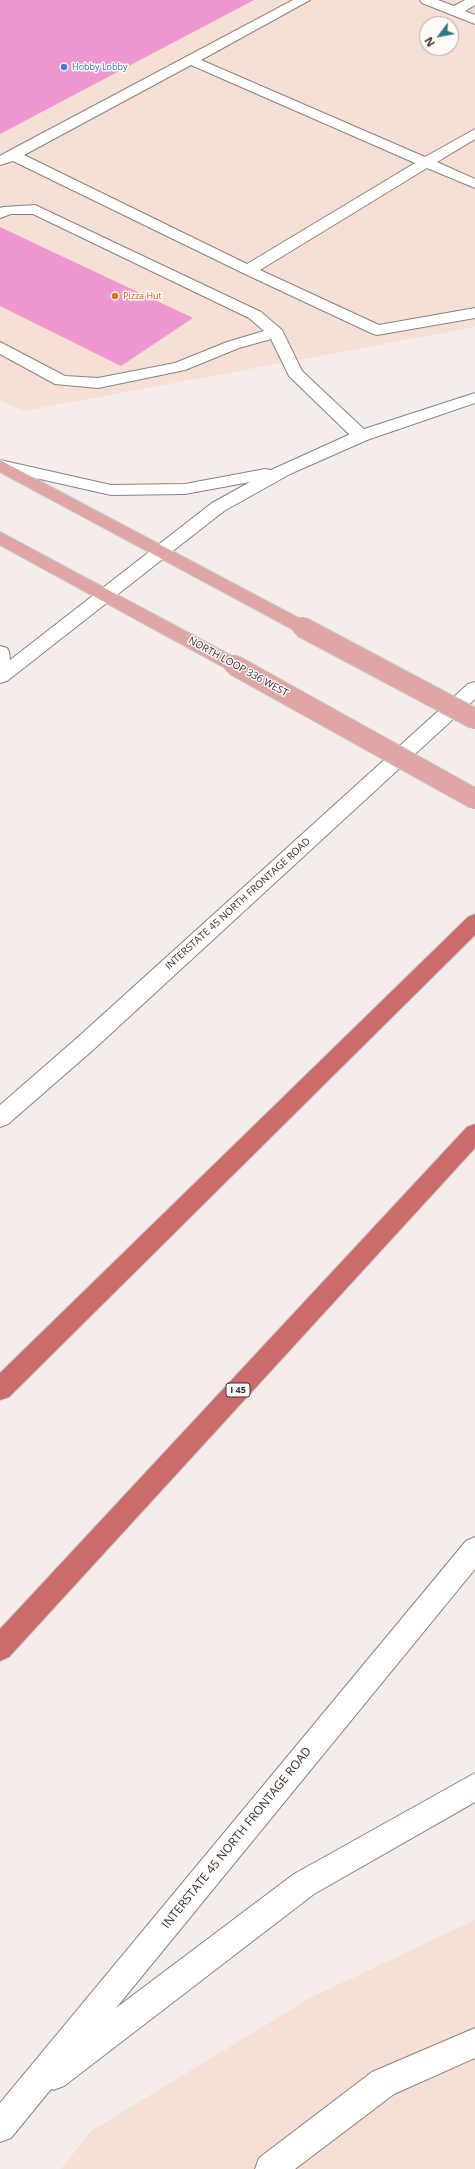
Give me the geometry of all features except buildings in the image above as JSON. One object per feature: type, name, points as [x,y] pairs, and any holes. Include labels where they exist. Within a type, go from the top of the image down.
[{"type":"highway","points":[[0,1389],[475,922]]},
{"type":"highway","name":"I 45","points":[[0,1648],[475,1133]]},
{"type":"main road","points":[[6,159],[303,0]]},
{"type":"main road","points":[[427,0],[475,20]]},
{"type":"main road","points":[[455,11],[475,0]]},
{"type":"main road","points":[[190,60],[475,184]]},
{"type":"main road","points":[[248,270],[475,133]]},
{"type":"main road","points":[[6,159],[377,330],[475,313]]},
{"type":"main road","points":[[0,214],[8,210],[35,209],[255,315],[276,333],[295,373],[361,436]]},
{"type":"main road","points":[[0,347],[61,381],[98,383],[179,367],[233,345],[276,333]]},
{"type":"main road","points":[[0,676],[107,595],[218,507],[284,470],[361,436],[475,398]]},
{"type":"main road","points":[[0,465],[111,490],[144,491],[185,489],[284,470]]},
{"type":"main road","points":[[0,465],[475,719]]},
{"type":"main road","name":"NORTH LOOP 336 WEST","points":[[0,538],[107,595],[475,799]]},
{"type":"main road","points":[[0,652],[0,676]]},
{"type":"main road","name":"INTERSTATE 45 NORTH FRONTAGE ROAD","points":[[0,1118],[97,1033],[475,688]]},
{"type":"main road","name":"INTERSTATE 45 NORTH FRONTAGE ROAD","points":[[0,2127],[475,1549]]},
{"type":"main road","points":[[24,2097],[304,1884],[475,1787]]},
{"type":"main road","points":[[270,2169],[383,2083],[475,2043]]},
{"type":"shaded area","points":[[0,0],[475,0],[475,327],[24,411],[0,400]]},
{"type":"shaded area","points":[[475,1920],[475,2169],[61,2169],[91,2131],[312,1997]]},
{"type":"place","name":"Hobby Lobby","points":[[64,67]]},
{"type":"place","name":"Pizza Hut","points":[[115,296]]}]
